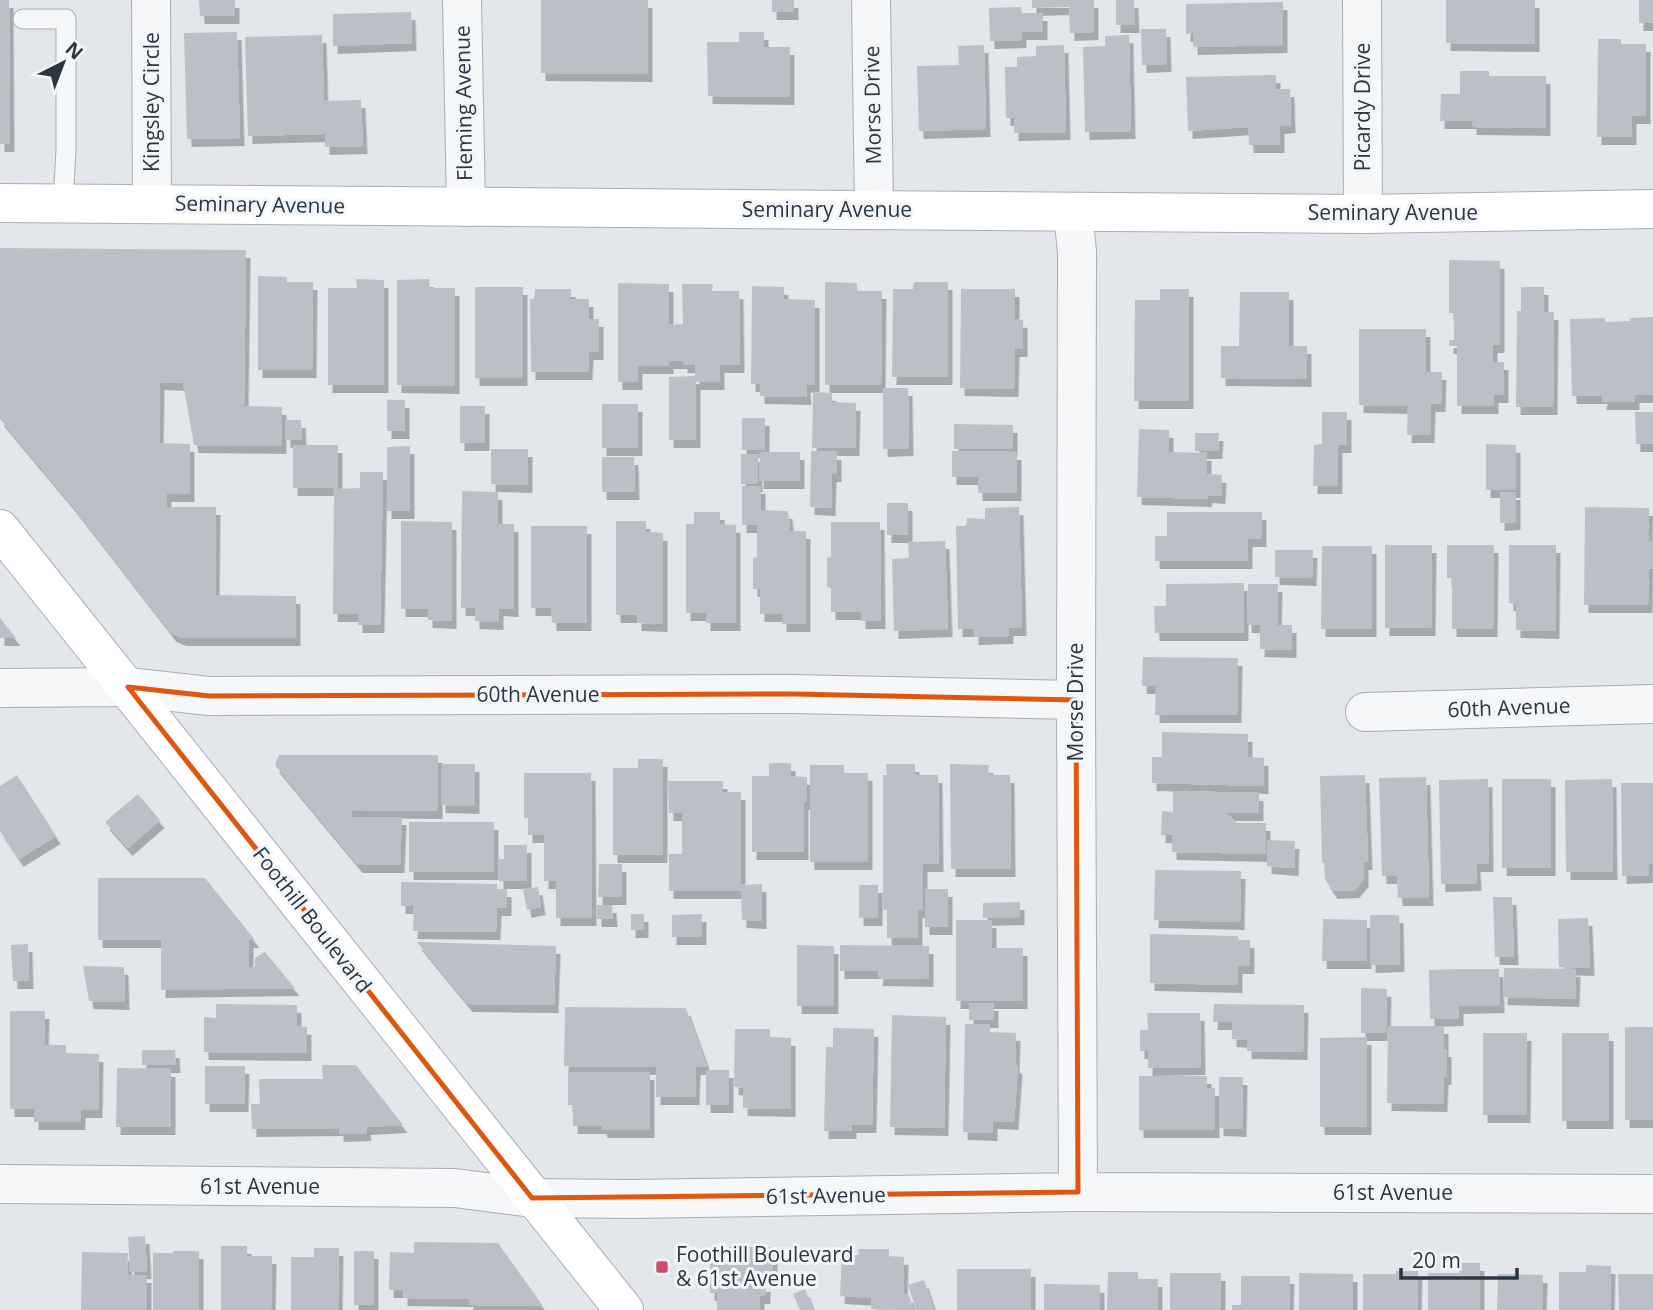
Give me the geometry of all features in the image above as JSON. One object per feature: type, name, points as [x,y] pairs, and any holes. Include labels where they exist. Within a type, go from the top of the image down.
[{"type":"street","name":"Kingsley Circle","points":[[151,0],[152,204]]},
{"type":"street","name":"Fleming Avenue","points":[[463,0],[466,207]]},
{"type":"street","name":"Morse Drive","points":[[871,0],[874,210]]},
{"type":"street","name":"Picardy Drive","points":[[1362,0],[1363,214]]},
{"type":"street","name":"Seminary Avenue","points":[[0,202],[1363,214],[1653,209]]},
{"type":"street","name":"Morse Drive","points":[[1073,212],[1077,252],[1078,1192]]},
{"type":"street","name":"Foothill Boulevard","points":[[0,529],[624,1310]]},
{"type":"street","name":"60th Avenue","points":[[0,688],[128,687],[209,696],[793,694],[1076,700]]},
{"type":"street","name":"60th Avenue","points":[[1365,712],[1653,704]]},
{"type":"street","name":"61st Avenue","points":[[0,1184],[455,1188],[532,1198],[629,1199],[1078,1192],[1653,1194]]},
{"type":"lane","points":[[23,19],[66,19],[66,150],[63,203]]},
{"type":"highlighted area","points":[[128,687],[209,696],[793,694],[1076,700],[1078,1192],[532,1198]]},
{"type":"building","points":[[0,0],[9,0],[10,144],[0,144]]},
{"type":"building","points":[[199,0],[235,0],[235,16],[200,16]]},
{"type":"building","points":[[541,0],[648,0],[648,74],[541,73]]},
{"type":"building","points":[[772,0],[794,0],[794,12],[772,12]]},
{"type":"building","points":[[1032,0],[1094,0],[1094,32],[1070,33],[1069,7],[1032,8]]},
{"type":"building","points":[[1116,0],[1134,0],[1135,25],[1116,25]]},
{"type":"building","points":[[1446,0],[1535,0],[1535,44],[1446,43]]},
{"type":"building","points":[[1639,0],[1653,0],[1653,23],[1639,23]]},
{"type":"building","points":[[1283,2],[1283,45],[1193,47],[1193,33],[1186,34],[1186,4]]},
{"type":"building","points":[[1021,7],[1022,13],[1043,13],[1043,32],[1022,32],[1022,40],[990,41],[989,8]]},
{"type":"building","points":[[411,12],[412,43],[333,46],[333,14]]},
{"type":"building","points":[[1141,29],[1166,29],[1167,64],[1142,65]]},
{"type":"building","points":[[237,32],[240,138],[187,139],[184,33]]},
{"type":"building","points":[[739,32],[764,32],[764,47],[790,47],[790,97],[708,96],[707,42],[739,42]]},
{"type":"building","points":[[322,35],[324,101],[361,100],[363,146],[325,147],[325,134],[248,136],[245,37]]},
{"type":"building","points":[[1129,35],[1131,131],[1085,132],[1083,47],[1105,46],[1105,36]]},
{"type":"building","points":[[1598,39],[1621,39],[1621,44],[1646,44],[1646,116],[1632,116],[1632,137],[1597,137]]},
{"type":"building","points":[[984,45],[986,129],[919,131],[917,66],[959,65],[958,46]]},
{"type":"building","points":[[1064,45],[1066,132],[1014,133],[1014,118],[1006,118],[1005,67],[1017,67],[1017,57],[1036,56],[1036,46]]},
{"type":"building","points":[[1460,71],[1489,71],[1489,76],[1546,76],[1546,128],[1472,127],[1472,121],[1440,121],[1441,94],[1460,94]]},
{"type":"building","points":[[1276,75],[1276,89],[1290,89],[1291,125],[1280,126],[1280,145],[1249,145],[1248,127],[1188,131],[1186,77]]},
{"type":"building","points":[[0,248],[246,250],[244,406],[282,407],[282,446],[194,445],[183,383],[160,382],[159,443],[190,444],[190,494],[167,494],[166,507],[216,507],[215,595],[296,596],[296,638],[182,638],[172,634],[72,505],[0,419]]},
{"type":"building","points":[[1449,260],[1500,261],[1500,345],[1493,345],[1493,362],[1504,362],[1504,395],[1494,395],[1494,406],[1457,406],[1457,346],[1449,346],[1449,340],[1454,340],[1454,313],[1449,313]]},
{"type":"building","points":[[258,276],[287,277],[287,282],[313,282],[312,370],[258,370]]},
{"type":"building","points":[[356,279],[384,280],[384,385],[328,385],[328,288],[357,288]]},
{"type":"building","points":[[429,279],[430,288],[455,288],[455,386],[397,385],[397,280]]},
{"type":"building","points":[[825,282],[857,283],[857,291],[882,291],[881,385],[825,385]]},
{"type":"building","points":[[914,282],[948,282],[948,377],[892,377],[893,289],[913,289]]},
{"type":"building","points":[[618,283],[669,284],[669,325],[683,324],[682,284],[713,284],[712,291],[739,291],[740,365],[720,365],[720,382],[696,382],[696,440],[669,440],[669,377],[695,376],[695,365],[683,365],[683,361],[669,361],[669,366],[638,366],[638,382],[618,382]]},
{"type":"building","points":[[752,286],[784,287],[784,299],[815,300],[815,384],[806,385],[807,397],[760,396],[760,384],[751,384]]},
{"type":"building","points":[[475,287],[523,287],[523,378],[475,378]]},
{"type":"building","points":[[1521,287],[1544,287],[1544,312],[1554,312],[1553,407],[1516,407],[1517,311],[1521,311]]},
{"type":"building","points":[[535,289],[571,289],[571,299],[589,299],[589,319],[599,319],[599,352],[589,352],[588,372],[531,372],[530,299],[534,299]]},
{"type":"building","points":[[961,289],[1015,289],[1015,319],[1023,320],[1023,349],[1015,349],[1014,389],[960,388]]},
{"type":"building","points":[[1160,289],[1189,289],[1189,401],[1134,401],[1135,300],[1160,300]]},
{"type":"building","points":[[1240,292],[1289,292],[1289,346],[1307,346],[1307,379],[1221,378],[1221,346],[1239,346]]},
{"type":"building","points":[[1653,317],[1653,395],[1635,395],[1635,402],[1602,402],[1603,396],[1572,396],[1570,319],[1605,318],[1605,322]]},
{"type":"building","points":[[1359,329],[1426,329],[1426,372],[1442,372],[1441,404],[1431,404],[1430,435],[1407,435],[1408,406],[1359,405]]},
{"type":"building","points":[[883,388],[908,388],[909,448],[883,449]]},
{"type":"building","points":[[813,392],[832,393],[832,402],[856,403],[855,448],[812,448]]},
{"type":"building","points":[[387,400],[405,400],[405,431],[387,431]]},
{"type":"building","points":[[602,404],[638,404],[638,448],[602,448]]},
{"type":"building","points":[[460,406],[485,406],[485,443],[460,443]]},
{"type":"building","points":[[1322,412],[1347,412],[1347,445],[1338,445],[1338,486],[1313,486],[1314,445],[1322,444]]},
{"type":"building","points":[[1635,412],[1653,412],[1653,444],[1636,444]]},
{"type":"building","points":[[742,418],[765,418],[765,450],[742,450]]},
{"type":"building","points":[[285,420],[301,420],[302,439],[286,440]]},
{"type":"building","points":[[954,424],[1013,425],[1013,449],[954,449]]},
{"type":"building","points":[[1139,429],[1169,430],[1169,452],[1207,453],[1207,474],[1222,475],[1221,496],[1208,495],[1207,499],[1137,497]]},
{"type":"building","points":[[1195,433],[1219,433],[1218,451],[1195,451]]},
{"type":"building","points":[[1486,444],[1516,445],[1516,490],[1486,490]]},
{"type":"building","points":[[293,445],[338,445],[338,489],[360,488],[360,472],[383,472],[380,625],[358,625],[358,614],[333,614],[334,488],[293,488]]},
{"type":"building","points":[[410,446],[410,511],[387,511],[387,447]]},
{"type":"building","points":[[491,449],[528,449],[528,485],[491,484]]},
{"type":"building","points":[[811,451],[837,452],[837,474],[832,474],[831,508],[810,507]]},
{"type":"building","points":[[952,451],[1017,452],[1017,493],[978,493],[978,477],[952,477]]},
{"type":"building","points":[[760,452],[800,452],[800,481],[759,481]]},
{"type":"building","points":[[741,454],[758,454],[758,484],[741,484]]},
{"type":"building","points":[[602,457],[634,457],[635,492],[602,492]]},
{"type":"building","points":[[742,486],[761,486],[761,510],[788,511],[790,531],[806,531],[806,624],[782,624],[782,614],[760,614],[760,589],[753,589],[757,525],[742,525]]},
{"type":"building","points":[[462,491],[498,492],[498,524],[514,524],[514,609],[499,608],[499,622],[475,621],[475,608],[461,608]]},
{"type":"building","points":[[1500,492],[1516,492],[1516,522],[1500,523]]},
{"type":"building","points":[[887,503],[908,503],[908,535],[887,535]]},
{"type":"building","points":[[1019,507],[1022,628],[1009,628],[1009,636],[974,637],[974,629],[958,629],[956,526],[966,526],[967,518],[985,519],[985,508]]},
{"type":"building","points":[[1585,507],[1649,508],[1648,541],[1653,541],[1653,569],[1649,569],[1648,605],[1584,605]]},
{"type":"building","points":[[694,512],[720,512],[720,524],[736,525],[736,623],[706,623],[706,613],[686,613],[686,524],[694,524]]},
{"type":"building","points":[[1167,512],[1262,512],[1262,539],[1248,539],[1248,561],[1155,561],[1155,536],[1167,536]]},
{"type":"building","points":[[401,521],[452,522],[452,621],[428,620],[428,609],[401,609]]},
{"type":"building","points":[[616,521],[646,521],[646,532],[663,533],[663,624],[637,623],[637,615],[616,615]]},
{"type":"building","points":[[831,522],[880,522],[881,621],[861,621],[861,612],[831,612],[831,588],[827,587],[827,557],[831,558]]},
{"type":"building","points":[[531,526],[587,526],[587,623],[552,623],[551,608],[531,608]]},
{"type":"building","points":[[945,541],[948,629],[894,631],[892,559],[909,558],[908,542]]},
{"type":"building","points":[[1385,545],[1432,545],[1431,628],[1385,628]]},
{"type":"building","points":[[1447,545],[1494,545],[1493,629],[1452,629],[1452,578],[1447,578]]},
{"type":"building","points":[[1509,545],[1556,545],[1555,631],[1516,630],[1516,604],[1509,603]]},
{"type":"building","points":[[1322,546],[1372,546],[1372,629],[1321,629]]},
{"type":"building","points":[[1275,550],[1313,550],[1312,578],[1275,577]]},
{"type":"building","points":[[1244,583],[1244,633],[1155,633],[1154,606],[1166,606],[1166,584]]},
{"type":"building","points":[[1248,584],[1278,584],[1277,625],[1292,625],[1292,650],[1260,649],[1260,625],[1247,625]]},
{"type":"building","points":[[0,618],[16,638],[0,638]]},
{"type":"building","points":[[1143,657],[1238,658],[1237,715],[1155,715],[1156,686],[1142,686]]},
{"type":"building","points":[[1162,732],[1248,734],[1248,757],[1264,758],[1264,786],[1152,783],[1152,757],[1162,757]]},
{"type":"building","points":[[279,755],[438,755],[438,811],[352,810],[352,817],[402,817],[400,865],[358,865],[275,765]]},
{"type":"building","points":[[638,759],[663,759],[663,855],[613,855],[613,768],[638,768]]},
{"type":"building","points":[[769,763],[791,763],[791,776],[807,777],[804,852],[752,852],[752,776],[769,776]]},
{"type":"building","points":[[441,764],[475,764],[475,806],[441,805]]},
{"type":"building","points":[[886,764],[915,764],[915,775],[938,775],[939,864],[923,864],[923,910],[918,910],[918,938],[887,938],[887,910],[883,910],[883,775],[887,775]]},
{"type":"building","points":[[950,764],[989,765],[988,775],[1010,775],[1011,869],[951,869]]},
{"type":"building","points":[[810,765],[844,765],[844,773],[868,773],[868,862],[810,862]]},
{"type":"building","points":[[524,773],[591,773],[592,918],[556,918],[556,881],[544,881],[544,835],[528,835],[528,818],[524,818]]},
{"type":"building","points":[[17,775],[56,836],[19,859],[0,831],[0,786]]},
{"type":"building","points":[[1365,775],[1368,862],[1364,862],[1364,879],[1355,890],[1333,891],[1325,879],[1322,863],[1320,776]]},
{"type":"building","points":[[1426,777],[1429,898],[1398,898],[1397,876],[1382,876],[1379,778]]},
{"type":"building","points":[[1488,779],[1489,864],[1476,864],[1477,883],[1441,884],[1439,780]]},
{"type":"building","points":[[1502,779],[1551,779],[1551,868],[1502,868]]},
{"type":"building","points":[[1612,779],[1613,872],[1566,872],[1565,780]]},
{"type":"building","points":[[668,781],[723,781],[723,792],[741,792],[741,885],[762,884],[762,921],[742,920],[741,891],[669,891],[669,854],[682,854],[682,813],[669,813]]},
{"type":"building","points":[[1621,783],[1653,783],[1653,863],[1648,864],[1649,875],[1622,876]]},
{"type":"building","points":[[1173,791],[1259,793],[1259,813],[1226,813],[1237,823],[1266,823],[1266,854],[1172,852],[1172,835],[1161,835],[1162,811],[1173,812]]},
{"type":"building","points":[[138,794],[160,820],[128,848],[105,822]]},
{"type":"building","points":[[409,822],[494,822],[494,872],[409,872]]},
{"type":"building","points":[[1268,840],[1295,841],[1294,868],[1267,866]]},
{"type":"building","points":[[504,845],[527,845],[527,881],[499,881],[499,859],[504,859]]},
{"type":"building","points":[[599,864],[622,864],[622,897],[598,897]]},
{"type":"building","points":[[1155,870],[1241,871],[1240,922],[1154,920]]},
{"type":"building","points":[[98,878],[205,878],[255,940],[249,940],[249,967],[255,967],[255,958],[265,952],[295,988],[161,990],[161,940],[98,940]]},
{"type":"building","points":[[401,882],[497,884],[497,889],[507,889],[507,908],[497,908],[496,932],[413,931],[414,906],[401,906]]},
{"type":"building","points":[[859,885],[878,885],[878,918],[859,918]]},
{"type":"building","points":[[538,887],[541,907],[527,910],[523,889]]},
{"type":"building","points":[[925,889],[948,889],[948,927],[925,927]]},
{"type":"building","points":[[1493,897],[1512,897],[1514,957],[1495,957]]},
{"type":"building","points":[[1020,902],[1020,917],[983,918],[983,903]]},
{"type":"building","points":[[597,905],[612,905],[613,919],[597,919]]},
{"type":"building","points":[[631,914],[644,914],[644,930],[631,930]]},
{"type":"building","points":[[702,914],[702,937],[672,937],[672,915]]},
{"type":"building","points":[[1370,915],[1399,915],[1400,964],[1371,965]]},
{"type":"building","points":[[1588,918],[1590,968],[1559,967],[1558,919]]},
{"type":"building","points":[[1323,919],[1367,920],[1367,961],[1322,961]]},
{"type":"building","points":[[956,920],[992,920],[992,948],[1023,948],[1023,1001],[956,1001]]},
{"type":"building","points":[[1150,934],[1238,936],[1239,940],[1250,940],[1250,966],[1238,966],[1238,985],[1150,983]]},
{"type":"building","points":[[417,942],[556,946],[554,1005],[468,1004]]},
{"type":"building","points":[[28,944],[29,981],[13,981],[11,945]]},
{"type":"building","points":[[797,945],[834,946],[834,1006],[797,1006]]},
{"type":"building","points":[[840,945],[929,946],[929,979],[878,978],[879,971],[840,971]]},
{"type":"building","points":[[83,966],[124,967],[125,1002],[89,1001]]},
{"type":"building","points":[[1504,968],[1576,969],[1575,999],[1503,997]]},
{"type":"building","points":[[1499,969],[1500,1005],[1459,1006],[1459,1018],[1430,1019],[1429,970]]},
{"type":"building","points":[[1361,988],[1387,989],[1386,1033],[1361,1033]]},
{"type":"building","points":[[969,1003],[994,1003],[994,1020],[969,1020]]},
{"type":"building","points":[[216,1004],[297,1005],[297,1026],[307,1027],[307,1053],[204,1052],[204,1017],[216,1018]]},
{"type":"building","points":[[1214,1004],[1304,1005],[1303,1052],[1247,1051],[1247,1040],[1232,1039],[1232,1022],[1213,1022]]},
{"type":"building","points":[[565,1007],[686,1008],[707,1067],[696,1067],[695,1097],[656,1097],[656,1067],[564,1066]]},
{"type":"building","points":[[10,1011],[45,1011],[44,1045],[66,1045],[66,1053],[99,1054],[98,1110],[81,1110],[81,1122],[34,1122],[34,1109],[10,1109]]},
{"type":"building","points":[[1147,1013],[1200,1013],[1201,1067],[1148,1068],[1148,1051],[1140,1051],[1140,1030],[1148,1030]]},
{"type":"building","points":[[892,1015],[946,1017],[944,1128],[890,1127]]},
{"type":"building","points":[[965,1024],[990,1024],[990,1032],[1016,1033],[1015,1065],[1018,1066],[1014,1122],[993,1121],[993,1133],[963,1132]]},
{"type":"building","points":[[1388,1026],[1444,1026],[1447,1077],[1444,1077],[1443,1104],[1387,1103]]},
{"type":"building","points":[[1625,1027],[1653,1027],[1653,1120],[1625,1120]]},
{"type":"building","points":[[833,1028],[874,1029],[872,1125],[852,1125],[852,1131],[824,1131],[826,1047],[833,1047]]},
{"type":"building","points":[[735,1029],[770,1029],[770,1037],[791,1038],[791,1109],[743,1108],[743,1088],[734,1087]]},
{"type":"building","points":[[1483,1033],[1527,1033],[1526,1115],[1483,1115]]},
{"type":"building","points":[[1562,1033],[1609,1033],[1609,1121],[1562,1121]]},
{"type":"building","points":[[1367,1037],[1367,1127],[1320,1127],[1320,1038]]},
{"type":"building","points":[[142,1050],[175,1050],[176,1065],[142,1065]]},
{"type":"building","points":[[322,1065],[356,1065],[403,1125],[366,1127],[367,1133],[339,1134],[339,1128],[252,1129],[251,1104],[260,1104],[259,1079],[323,1079]]},
{"type":"building","points":[[205,1066],[245,1066],[244,1104],[205,1104]]},
{"type":"building","points":[[117,1068],[171,1069],[171,1127],[116,1127]]},
{"type":"building","points":[[706,1070],[729,1070],[729,1105],[706,1105]]},
{"type":"building","points":[[568,1072],[650,1072],[650,1130],[603,1130],[602,1126],[573,1126],[573,1105],[568,1105]]},
{"type":"building","points":[[1139,1076],[1207,1076],[1207,1088],[1215,1088],[1215,1130],[1139,1130]]},
{"type":"building","points":[[1219,1077],[1243,1077],[1242,1129],[1219,1128]]},
{"type":"building","points":[[145,1236],[147,1271],[130,1272],[128,1237]]},
{"type":"building","points":[[414,1242],[498,1243],[543,1306],[469,1305],[469,1299],[403,1298],[403,1290],[389,1290],[390,1252],[414,1253]]},
{"type":"building","points":[[221,1246],[247,1246],[247,1256],[272,1256],[271,1310],[221,1310]]},
{"type":"building","points":[[717,1247],[773,1247],[773,1277],[760,1277],[760,1284],[766,1284],[766,1296],[760,1296],[760,1310],[717,1310],[717,1293],[710,1293],[710,1263],[717,1263]]},
{"type":"building","points":[[314,1248],[339,1248],[338,1310],[291,1310],[291,1257],[314,1257]]},
{"type":"building","points":[[858,1249],[889,1249],[889,1256],[904,1257],[903,1294],[909,1295],[914,1310],[871,1309],[872,1298],[840,1296],[842,1254],[859,1255]]},
{"type":"building","points":[[199,1251],[199,1310],[153,1310],[153,1253]]},
{"type":"building","points":[[354,1251],[374,1251],[374,1305],[354,1305]]},
{"type":"building","points":[[82,1252],[128,1253],[127,1275],[147,1275],[147,1310],[81,1310]]},
{"type":"building","points":[[1459,1263],[1480,1263],[1480,1310],[1428,1310],[1428,1273],[1459,1273]]},
{"type":"building","points":[[1586,1265],[1611,1266],[1610,1310],[1559,1310],[1559,1272],[1586,1272]]},
{"type":"building","points":[[957,1269],[1031,1269],[1031,1310],[957,1310]]},
{"type":"building","points":[[1396,1271],[1418,1271],[1417,1310],[1363,1310],[1363,1274],[1396,1274]]},
{"type":"building","points":[[1108,1272],[1138,1272],[1138,1279],[1158,1279],[1158,1310],[1107,1310]]},
{"type":"building","points":[[1170,1273],[1221,1273],[1221,1310],[1170,1310]]},
{"type":"building","points":[[1299,1273],[1353,1274],[1353,1310],[1299,1310]]},
{"type":"building","points":[[1498,1274],[1543,1275],[1542,1310],[1497,1310]]},
{"type":"building","points":[[1618,1274],[1653,1274],[1653,1310],[1619,1310]]},
{"type":"building","points":[[1241,1276],[1290,1276],[1289,1310],[1232,1310],[1232,1305],[1241,1305]]},
{"type":"building","points":[[924,1280],[934,1310],[916,1310],[908,1285]]},
{"type":"building","points":[[1044,1284],[1100,1285],[1100,1310],[1044,1310]]},
{"type":"building","points":[[805,1289],[812,1310],[800,1310],[793,1294]]},
{"type":"place","name":"Foothill Boulevard & 61st Avenue","points":[[662,1267]]}]
